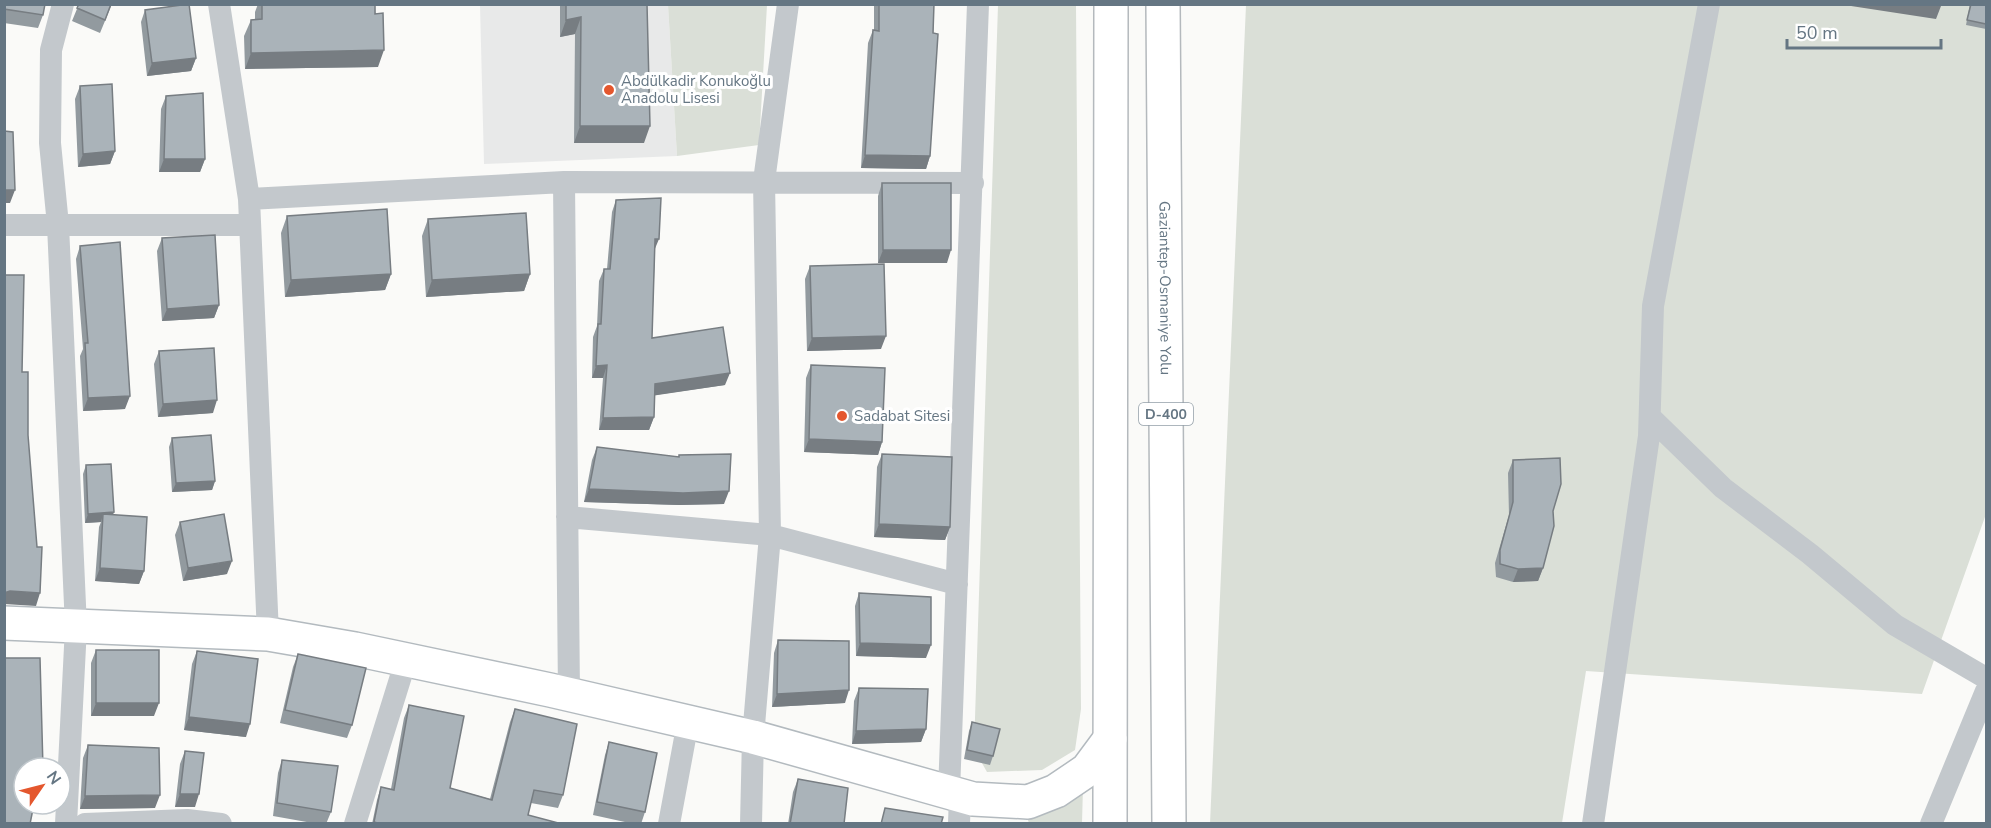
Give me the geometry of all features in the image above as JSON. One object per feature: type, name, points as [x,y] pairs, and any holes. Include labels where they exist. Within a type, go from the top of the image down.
[{"type":"main road","points":[[1110,824],[1111,4]]},
{"type":"main road","name":"Gaziantep-Osmaniye Yolu","points":[[1163,4],[1169,824]]},
{"type":"main road","points":[[4,623],[268,634],[406,660],[569,694],[753,737],[956,804],[1004,812],[1056,791],[1087,770],[1110,739]]},
{"type":"street","points":[[63,4],[51,50],[50,143],[58,225],[76,627],[66,824]]},
{"type":"street","points":[[219,4],[249,199],[268,634]]},
{"type":"street","points":[[751,824],[753,737],[770,535],[764,181],[788,4]]},
{"type":"street","points":[[956,804],[957,584],[978,4]]},
{"type":"street","points":[[1593,824],[1649,436],[1653,306],[1709,4]]},
{"type":"street","points":[[249,199],[564,182],[973,183]]},
{"type":"street","points":[[564,182],[569,694]]},
{"type":"street","points":[[4,225],[249,225]]},
{"type":"street","points":[[1650,417],[1723,488],[1895,625],[1986,678]]},
{"type":"street","points":[[567,517],[770,535],[957,584]]},
{"type":"street","points":[[356,824],[406,660]]},
{"type":"street","points":[[1931,824],[1986,691]]},
{"type":"street","points":[[669,824],[688,722]]},
{"type":"street","points":[[85,824],[88,821],[187,820],[221,824]]},
{"type":"shaded area","points":[[480,5],[668,5],[677,156],[484,164]]},
{"type":"shaded area","points":[[668,5],[767,5],[759,145],[677,156]]},
{"type":"shaded area","points":[[998,5],[1076,5],[1081,709],[1075,750],[1042,770],[987,772],[974,749]]},
{"type":"shaded area","points":[[1246,5],[1986,5],[1986,514],[1922,694],[1586,671],[1562,823],[1210,824]]},
{"type":"shaded area","points":[[1083,787],[1082,823],[1029,823],[1025,812]]},
{"type":"building","points":[[4,4],[45,4],[43,15],[4,9]]},
{"type":"building","points":[[79,4],[111,4],[105,20],[77,8]]},
{"type":"building","points":[[189,4],[196,58],[152,63],[145,10]]},
{"type":"building","points":[[262,4],[375,4],[375,14],[383,13],[384,50],[251,53],[251,20],[262,19]]},
{"type":"building","name":"Abdülkadir Konukoğlu Anadolu Lisesi","points":[[566,4],[647,4],[650,126],[580,126],[581,17],[566,20]]},
{"type":"building","points":[[879,4],[934,4],[933,33],[938,34],[930,156],[865,155],[873,30],[879,31]]},
{"type":"building","points":[[1971,4],[1986,4],[1986,24],[1967,20]]},
{"type":"building","points":[[112,84],[115,151],[83,154],[80,86]]},
{"type":"building","points":[[203,93],[205,159],[164,159],[166,96]]},
{"type":"building","points":[[4,131],[13,132],[15,190],[4,190]]},
{"type":"building","points":[[882,183],[951,183],[951,250],[883,250]]},
{"type":"building","points":[[661,198],[659,239],[655,239],[652,338],[723,327],[730,373],[655,384],[654,417],[603,418],[607,365],[596,366],[598,324],[601,324],[604,269],[610,269],[616,200]]},
{"type":"building","points":[[387,209],[391,274],[291,280],[287,216]]},
{"type":"building","points":[[526,213],[530,274],[432,280],[428,219]]},
{"type":"building","points":[[215,235],[219,305],[167,309],[162,238]]},
{"type":"building","points":[[120,242],[130,396],[88,398],[85,343],[88,343],[80,246]]},
{"type":"building","points":[[884,264],[886,336],[812,338],[810,266]]},
{"type":"building","points":[[4,275],[24,275],[22,372],[28,372],[28,435],[37,547],[42,547],[40,593],[10,591],[4,593]]},
{"type":"building","points":[[214,348],[217,400],[163,404],[159,351]]},
{"type":"building","name":"Sadabat Sitesi","points":[[811,365],[885,368],[882,442],[809,439]]},
{"type":"building","points":[[211,435],[215,481],[176,483],[172,438]]},
{"type":"building","points":[[597,447],[679,457],[679,455],[731,454],[729,491],[683,493],[589,489]]},
{"type":"building","name":"Sadabat Sitesi","points":[[882,454],[952,457],[950,527],[879,524]]},
{"type":"building","points":[[1560,458],[1561,484],[1553,511],[1554,526],[1543,568],[1518,569],[1500,564],[1500,550],[1513,502],[1513,460]]},
{"type":"building","points":[[111,464],[114,512],[88,514],[86,465]]},
{"type":"building","points":[[103,514],[147,517],[144,571],[100,568]]},
{"type":"building","points":[[224,514],[232,561],[188,568],[180,522]]},
{"type":"building","points":[[859,593],[931,597],[931,645],[860,643]]},
{"type":"building","points":[[778,640],[849,641],[849,690],[777,694]]},
{"type":"building","points":[[96,650],[159,650],[159,703],[96,703]]},
{"type":"building","points":[[197,651],[258,659],[250,724],[189,717]]},
{"type":"building","points":[[298,654],[366,668],[352,725],[285,710]]},
{"type":"building","points":[[4,658],[40,658],[43,756],[12,756],[12,816],[32,816],[30,824],[4,824]]},
{"type":"building","points":[[859,688],[928,689],[926,729],[856,731]]},
{"type":"building","points":[[409,705],[464,716],[450,788],[492,800],[515,709],[577,724],[563,795],[534,790],[528,815],[562,824],[381,824],[374,822],[381,787],[394,790]]},
{"type":"building","points":[[972,722],[1000,729],[993,756],[967,750]]},
{"type":"building","points":[[609,742],[657,753],[645,812],[597,802]]},
{"type":"building","points":[[88,745],[159,748],[160,795],[85,796]]},
{"type":"building","points":[[185,751],[204,753],[199,794],[180,794]]},
{"type":"building","points":[[282,760],[338,766],[331,812],[277,803]]},
{"type":"building","points":[[798,779],[848,788],[844,824],[790,824]]},
{"type":"building","points":[[885,808],[943,817],[941,824],[881,824]]},
{"type":"place","name":"Abdülkadir Konukoğlu Anadolu Lisesi","points":[[609,90]]},
{"type":"place","name":"Sadabat Sitesi","points":[[842,416]]}]
